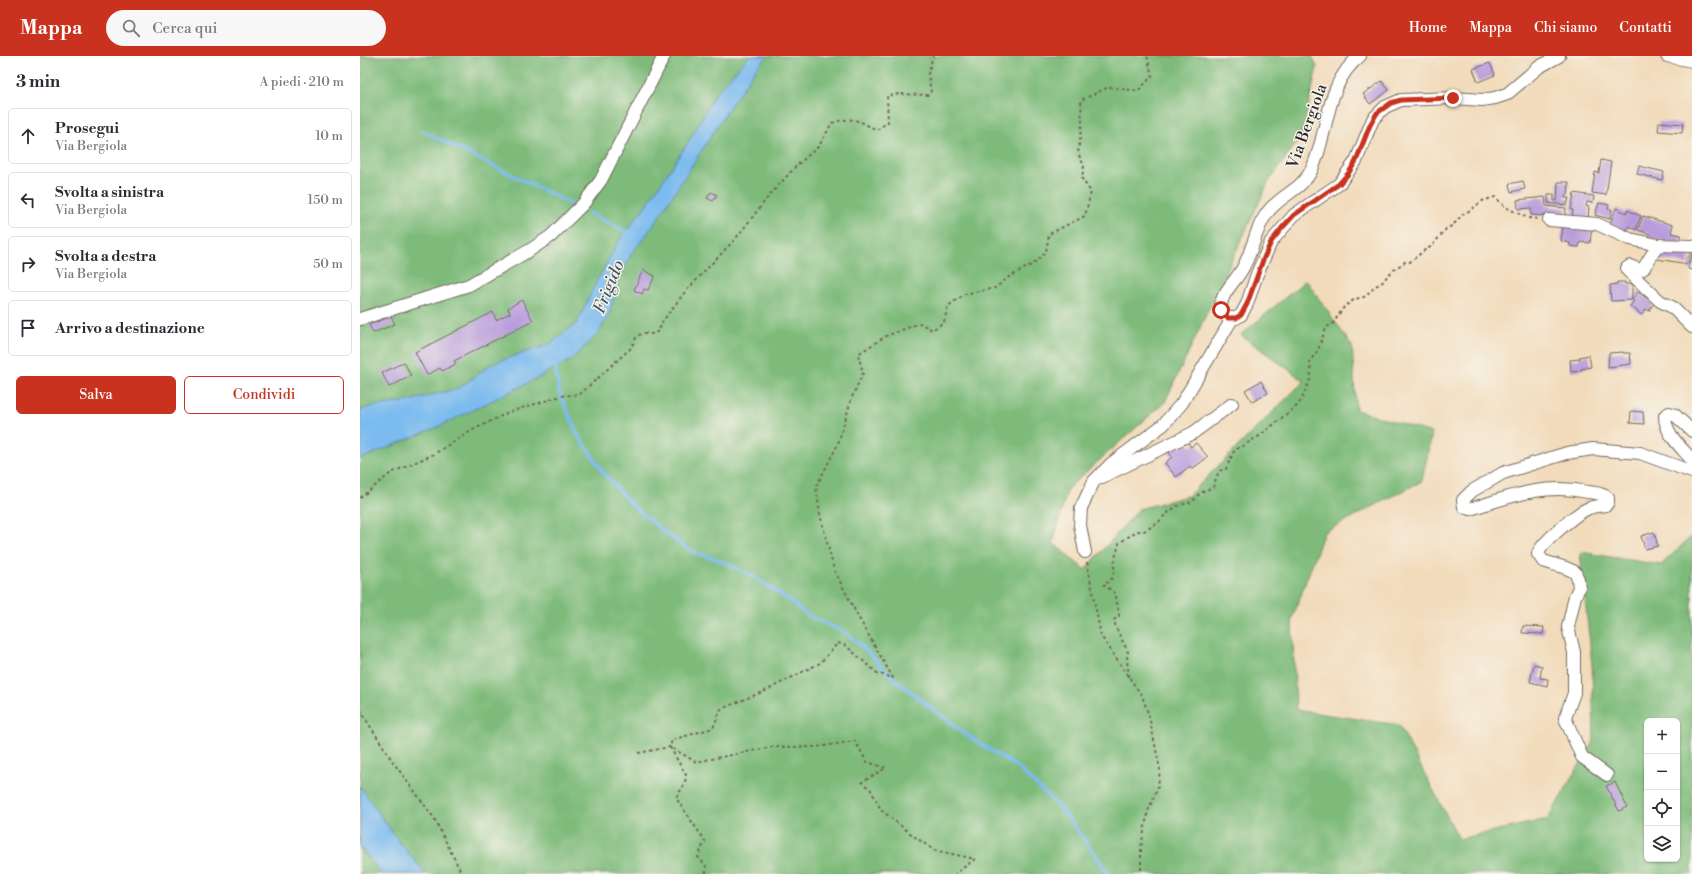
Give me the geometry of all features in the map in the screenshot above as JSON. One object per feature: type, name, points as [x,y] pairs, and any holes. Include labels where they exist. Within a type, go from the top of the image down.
[{"type":"street","points":[[360,319],[469,285],[530,250],[556,231],[584,203],[601,180],[664,56]]},
{"type":"street","name":"Via Bergiola","points":[[1232,318],[1228,318],[1221,310],[1220,305],[1224,294],[1242,271],[1260,224],[1266,213],[1300,184],[1311,171],[1330,107],[1341,78],[1360,56]]},
{"type":"street","points":[[1085,552],[1080,525],[1081,508],[1094,481],[1112,463],[1163,425],[1182,404],[1232,318],[1241,315],[1247,304],[1257,274],[1271,242],[1294,215],[1339,184],[1356,161],[1373,119],[1385,107],[1401,100],[1495,98],[1507,94],[1540,67],[1559,56]]},
{"type":"street","points":[[1667,56],[1692,62]]},
{"type":"street","points":[[1549,220],[1597,224],[1630,239],[1658,245],[1692,246]]},
{"type":"street","points":[[1658,245],[1643,269],[1640,270],[1630,266],[1627,270],[1660,301],[1672,307],[1692,327]]},
{"type":"street","points":[[1094,481],[1193,433],[1232,404]]},
{"type":"street","points":[[1692,431],[1675,415],[1669,413],[1665,416],[1665,422],[1673,439],[1692,460]]},
{"type":"street","points":[[1607,775],[1582,757],[1565,718],[1574,693],[1574,652],[1568,627],[1575,596],[1579,588],[1578,579],[1575,572],[1543,561],[1538,554],[1540,548],[1558,531],[1587,509],[1606,505],[1608,498],[1599,494],[1555,488],[1519,494],[1470,509],[1464,507],[1463,500],[1472,491],[1503,473],[1567,453],[1593,449],[1640,453],[1692,472]]},
{"type":"path","points":[[360,498],[391,473],[434,454],[471,431],[509,412],[555,398],[580,394],[631,348],[637,336],[644,333],[652,334],[659,331],[662,322],[685,292],[737,237],[768,197],[796,166],[819,146],[832,123],[849,118],[858,120],[877,130],[888,122],[887,96],[899,94],[928,95],[931,91],[928,74],[933,56]]},
{"type":"path","points":[[706,874],[706,866],[698,857],[705,841],[676,798],[686,775],[670,747],[672,740],[713,728],[721,709],[765,691],[820,663],[838,643],[845,645],[877,673],[893,678],[834,570],[820,514],[816,487],[838,444],[852,397],[863,372],[858,354],[886,336],[920,323],[932,330],[944,322],[948,306],[965,294],[995,288],[1009,277],[1033,264],[1046,252],[1049,234],[1085,216],[1091,192],[1082,179],[1084,166],[1078,152],[1082,123],[1081,100],[1109,87],[1138,91],[1152,76],[1147,56]]},
{"type":"path","points":[[1129,677],[1126,661],[1128,652],[1116,628],[1114,620],[1119,616],[1119,607],[1116,600],[1116,594],[1102,584],[1108,582],[1113,577],[1119,543],[1137,532],[1144,531],[1158,523],[1166,514],[1177,506],[1192,502],[1200,493],[1213,487],[1219,471],[1226,469],[1235,449],[1244,447],[1252,439],[1258,437],[1298,405],[1311,377],[1310,361],[1318,350],[1326,327],[1332,325],[1344,307],[1355,299],[1364,297],[1384,281],[1396,268],[1405,262],[1410,262],[1426,249],[1431,248],[1446,229],[1453,225],[1463,214],[1471,210],[1482,201],[1496,197],[1506,207],[1528,218],[1549,220]]},
{"type":"path","points":[[1085,552],[1101,636],[1142,696],[1149,716],[1160,769],[1158,787],[1148,811],[1141,848],[1141,874]]},
{"type":"path","points":[[360,710],[393,762],[434,818],[462,874]]},
{"type":"path","points":[[638,753],[670,747],[696,762],[772,746],[817,747],[855,741],[867,762],[886,768],[862,782],[871,790],[881,810],[934,850],[975,859],[955,874]]},
{"type":"green space","points":[[360,56],[1312,56],[1317,67],[1302,135],[1268,183],[1165,402],[1068,488],[1053,543],[1085,570],[1139,509],[1188,496],[1304,381],[1241,335],[1306,280],[1352,346],[1356,410],[1432,433],[1422,481],[1324,532],[1292,619],[1296,710],[1399,725],[1459,839],[1548,819],[1594,740],[1592,665],[1580,552],[1661,565],[1692,536],[1692,874],[360,874]]},
{"type":"water","name":"Frigido","points":[[749,56],[768,56],[758,66],[731,105],[653,226],[632,253],[618,281],[610,312],[599,333],[571,360],[528,383],[438,427],[360,459],[360,411],[369,407],[409,401],[459,388],[493,363],[550,344],[577,323],[596,282],[620,239],[647,204],[689,141],[715,94]]},
{"type":"water","points":[[360,786],[397,839],[426,874],[382,874],[360,847]]},
{"type":"building","points":[[1490,63],[1495,75],[1478,82],[1473,69]]},
{"type":"building","points":[[1382,81],[1389,90],[1370,104],[1363,94]]},
{"type":"building","points":[[1659,122],[1683,124],[1682,133],[1658,131]]},
{"type":"building","points":[[1601,160],[1611,162],[1606,195],[1592,193],[1595,172],[1599,173]]},
{"type":"building","points":[[1639,166],[1664,172],[1662,180],[1637,174]]},
{"type":"building","points":[[1523,181],[1525,189],[1511,192],[1509,184]]},
{"type":"building","points":[[1558,182],[1569,182],[1568,195],[1565,195],[1565,198],[1569,198],[1567,205],[1548,203],[1548,195],[1554,195],[1554,201],[1557,201]]},
{"type":"building","points":[[711,192],[717,195],[713,201],[707,198]]},
{"type":"building","points":[[1574,193],[1594,196],[1593,203],[1587,202],[1586,206],[1589,207],[1588,219],[1572,217],[1573,210],[1571,210]]},
{"type":"building","points":[[1545,197],[1546,206],[1566,208],[1565,217],[1531,215],[1531,208],[1518,209],[1517,200]]},
{"type":"building","points":[[1599,203],[1609,205],[1608,209],[1612,210],[1610,219],[1595,215]]},
{"type":"building","points":[[1616,208],[1626,213],[1627,210],[1641,216],[1636,230],[1629,226],[1626,232],[1610,224]]},
{"type":"building","points":[[1643,216],[1673,225],[1671,233],[1681,235],[1679,244],[1649,238],[1650,234],[1638,230]]},
{"type":"building","points":[[1563,226],[1592,226],[1590,243],[1580,242],[1579,247],[1570,246],[1570,243],[1561,241]]},
{"type":"building","points":[[1659,247],[1690,252],[1688,264],[1657,259]]},
{"type":"building","points":[[1692,253],[1692,270],[1688,269]]},
{"type":"building","points":[[643,270],[655,276],[648,290],[644,289],[642,294],[634,290]]},
{"type":"building","points":[[1617,282],[1632,284],[1632,300],[1611,301],[1610,285],[1617,284]]},
{"type":"building","points":[[1638,292],[1654,303],[1649,311],[1646,309],[1642,315],[1630,306],[1634,301],[1632,299]]},
{"type":"building","points":[[522,300],[533,321],[454,361],[456,364],[442,371],[440,368],[427,375],[415,352],[493,312],[496,320],[510,313],[508,308]]},
{"type":"building","points":[[391,316],[395,324],[373,333],[369,325]]},
{"type":"building","points":[[1609,353],[1630,353],[1631,364],[1608,367]]},
{"type":"building","points":[[1589,355],[1591,367],[1581,369],[1581,371],[1571,372],[1570,360],[1580,359],[1579,357]]},
{"type":"building","points":[[404,362],[411,376],[389,387],[382,373]]},
{"type":"building","points":[[1261,381],[1268,393],[1252,402],[1245,390]]},
{"type":"building","points":[[1631,411],[1643,412],[1644,424],[1630,423]]},
{"type":"building","points":[[1187,442],[1191,447],[1196,443],[1208,457],[1192,469],[1190,466],[1176,477],[1165,463],[1172,457],[1168,451],[1177,444],[1180,448]]},
{"type":"building","points":[[1654,532],[1658,546],[1645,549],[1641,536]]},
{"type":"building","points":[[1523,626],[1544,627],[1543,634],[1522,633]]},
{"type":"building","points":[[1534,664],[1542,666],[1540,678],[1548,679],[1547,686],[1530,682]]},
{"type":"building","points":[[1615,782],[1627,807],[1619,811],[1606,786]]},
{"type":"waterway","points":[[423,131],[573,205]]},
{"type":"waterway","points":[[589,213],[629,233]]},
{"type":"waterway","points":[[555,365],[559,392],[578,435],[603,472],[631,504],[669,536],[693,552],[719,560],[747,573],[789,600],[808,616],[845,632],[863,647],[893,678],[965,734],[1017,767],[1066,815],[1109,874]]},
{"type":"route","points":[[1221,310],[1224,316],[1228,318],[1236,318],[1241,315],[1247,304],[1257,274],[1271,242],[1294,215],[1339,184],[1348,174],[1356,161],[1370,125],[1377,113],[1391,103],[1401,100],[1453,98]]}]
